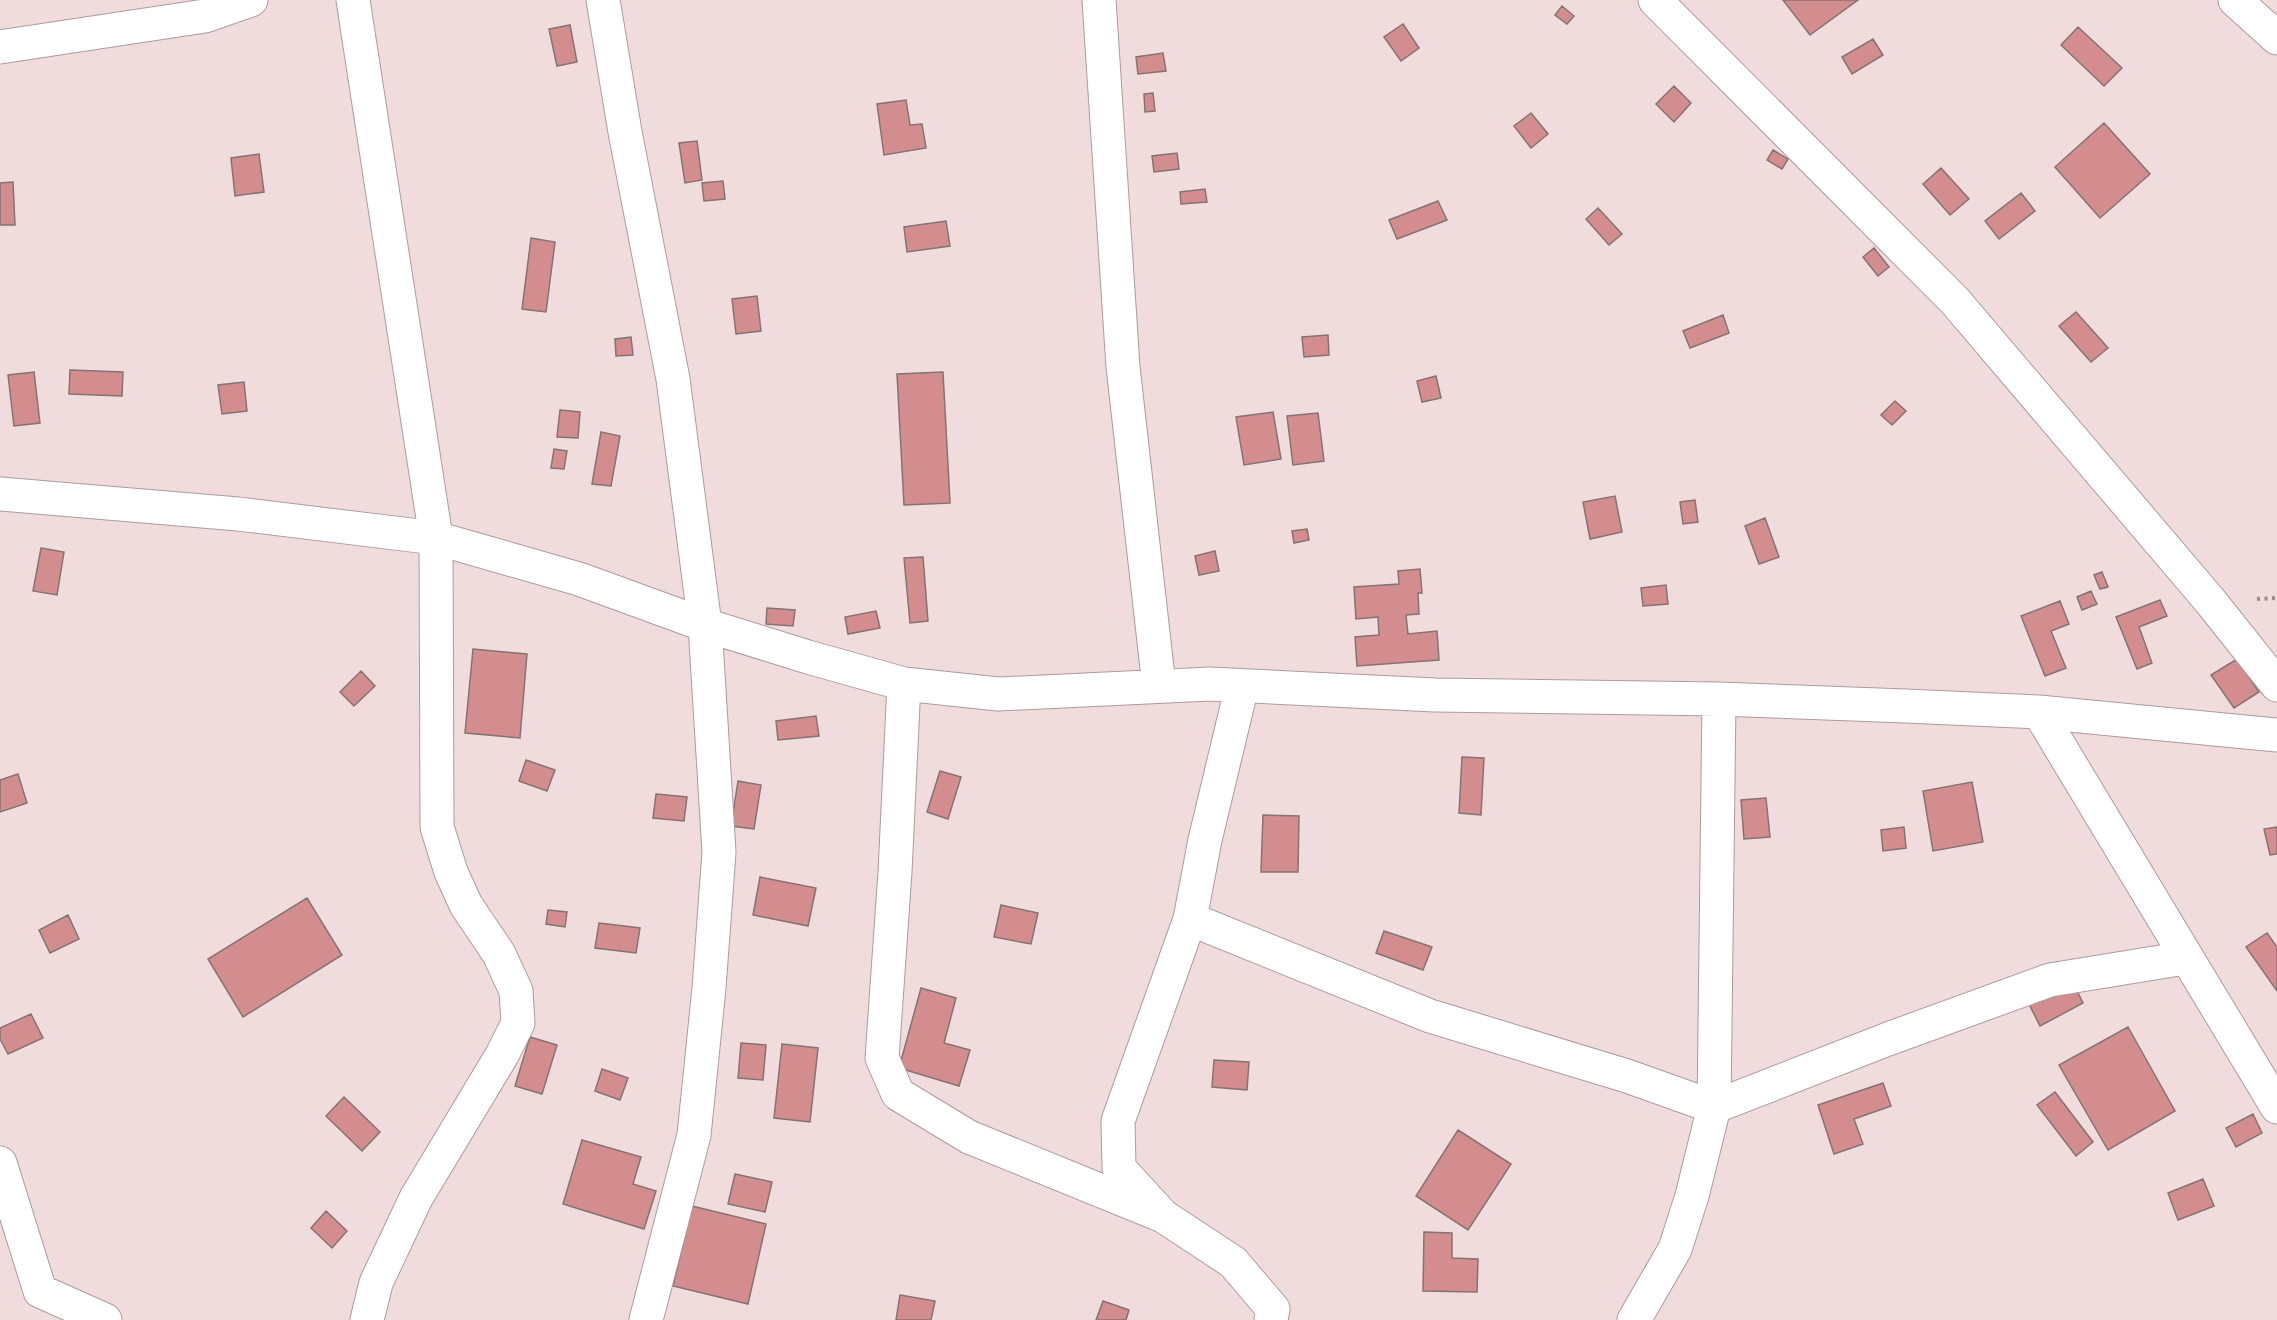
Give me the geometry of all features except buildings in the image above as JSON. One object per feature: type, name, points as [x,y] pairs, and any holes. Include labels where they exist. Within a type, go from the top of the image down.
[{"type":"street","points":[[0,47],[205,16],[250,0]]},
{"type":"street","points":[[353,0],[436,538],[437,826],[451,872],[466,906],[499,954],[516,991],[518,1023],[502,1055],[416,1198],[376,1283],[367,1320]]},
{"type":"street","points":[[603,0],[625,132],[673,379],[705,625],[719,852],[709,988],[694,1135],[646,1320]]},
{"type":"street","points":[[1099,0],[1123,367],[1159,686]]},
{"type":"street","points":[[1655,0],[1955,301],[2211,602],[2277,686]]},
{"type":"street","points":[[2235,0],[2277,38]]},
{"type":"street","points":[[0,494],[237,514],[436,538],[579,579],[705,625],[904,684],[998,694],[1210,684],[1435,695],[1719,699],[2039,712],[2277,735]]},
{"type":"street","points":[[904,684],[895,872],[882,1058],[898,1094],[969,1137],[1163,1216],[1233,1262],[1273,1309],[1270,1320]]},
{"type":"street","points":[[1163,1216],[1119,1168],[1118,1121],[1190,919],[1205,840],[1242,686]]},
{"type":"street","points":[[1634,1320],[1675,1249],[1692,1196],[1714,1107],[1719,699]]},
{"type":"street","points":[[2039,712],[2185,958],[2277,1107]]},
{"type":"street","points":[[1190,919],[1430,1016],[1627,1076],[1714,1107],[1888,1039],[2050,980],[2185,958]]},
{"type":"street","points":[[0,1163],[45,1305],[105,1320]]}]
